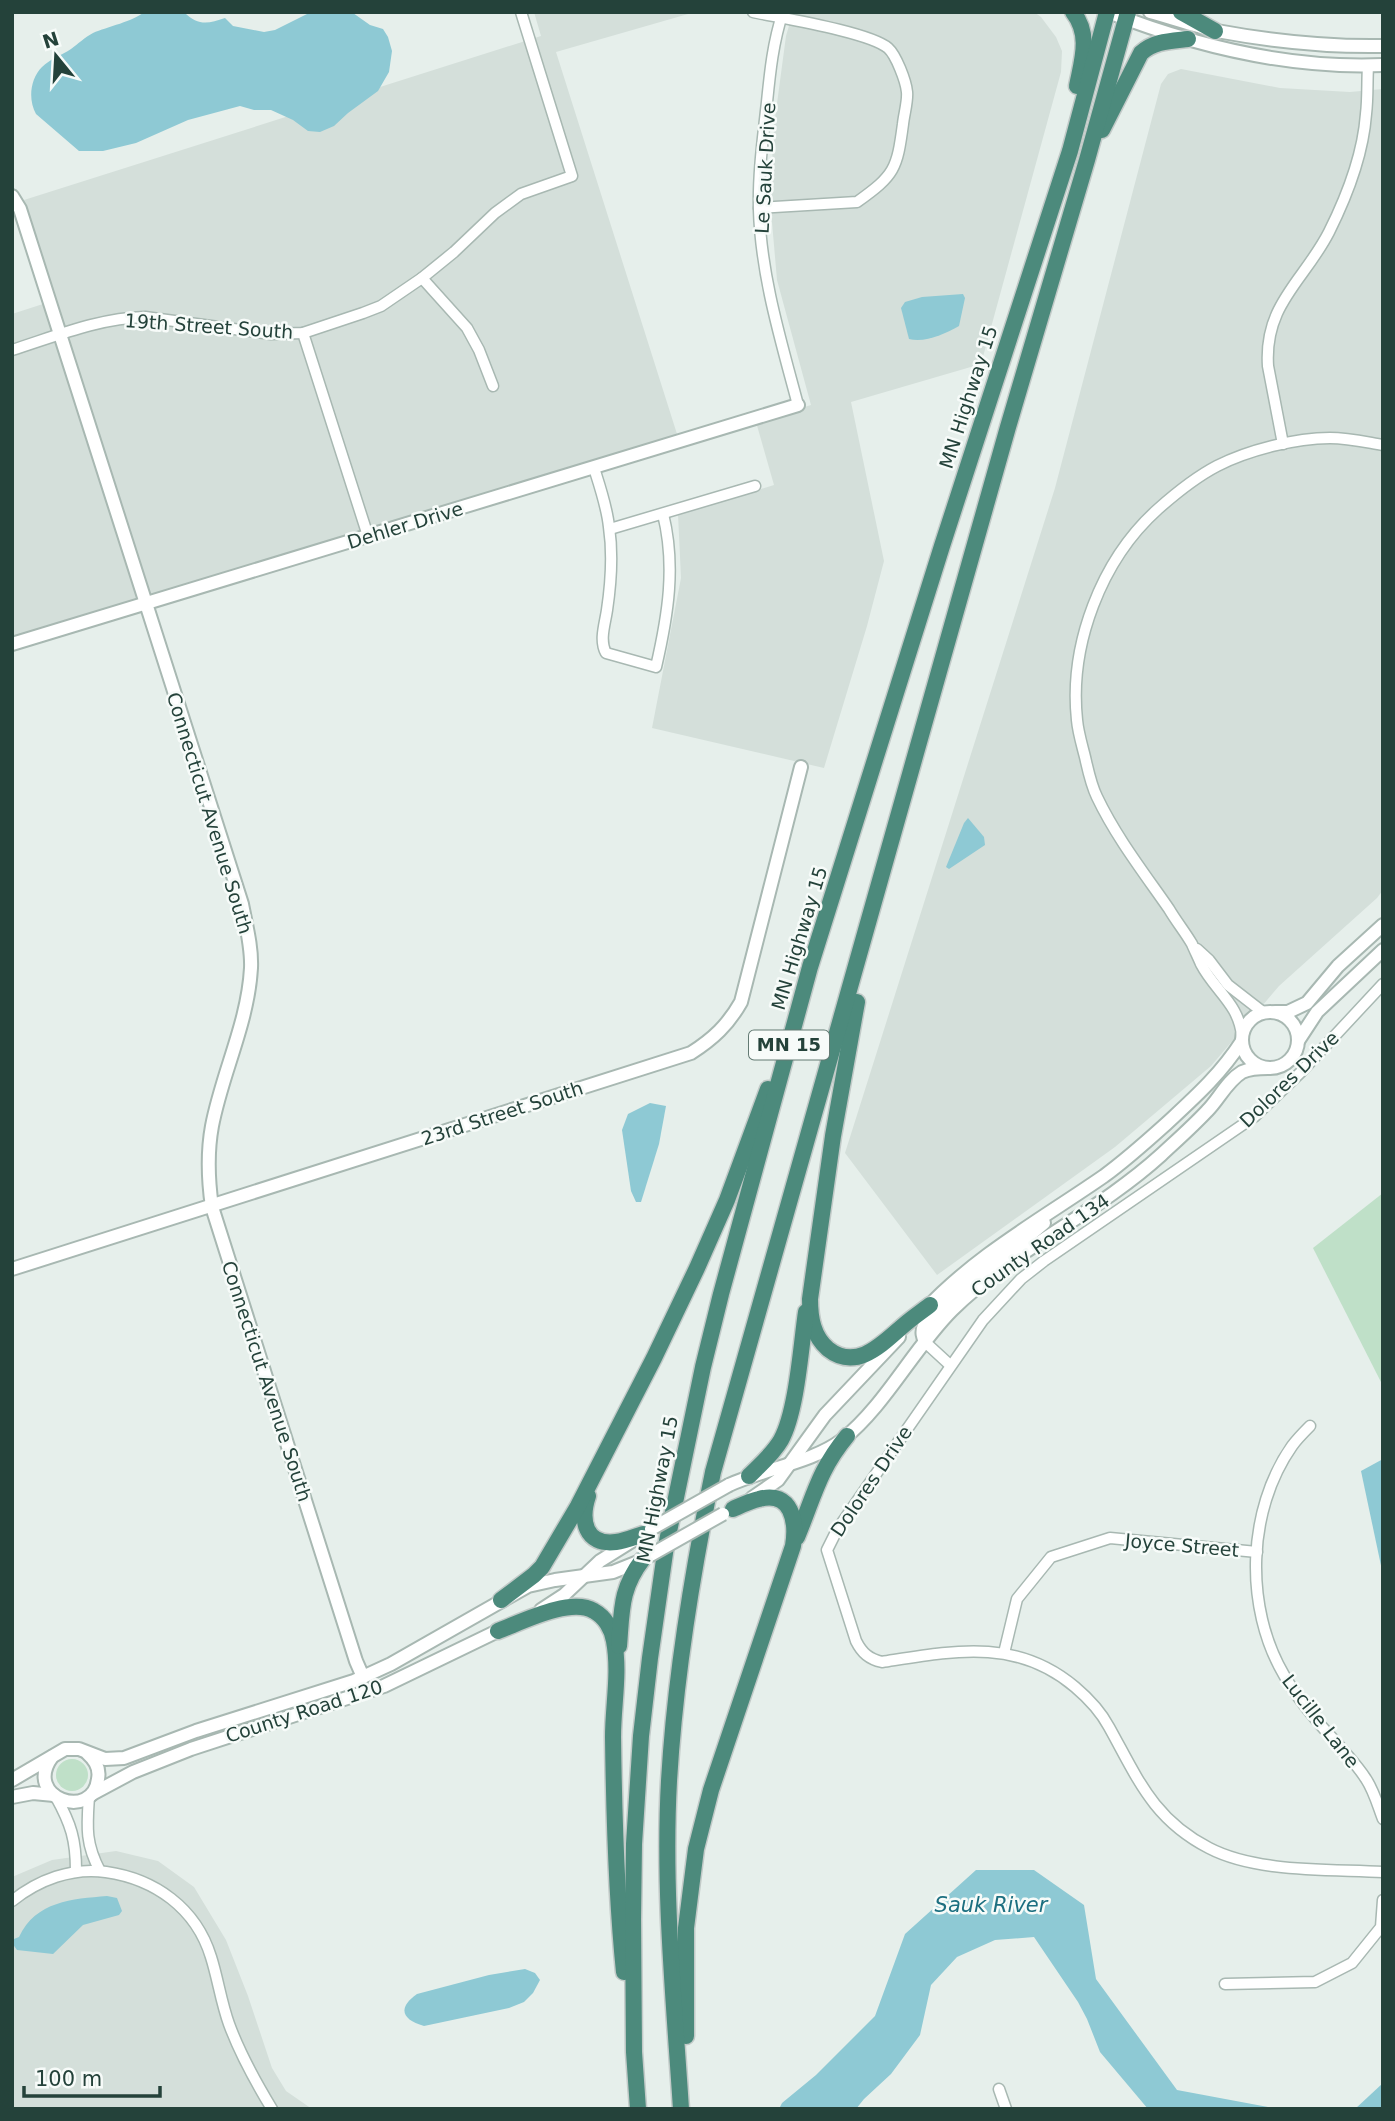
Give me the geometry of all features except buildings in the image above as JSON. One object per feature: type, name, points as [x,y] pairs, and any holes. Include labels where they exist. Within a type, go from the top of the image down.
[{"type":"highway","points":[[1059,184],[1085,48],[1081,24],[1073,12]]},
{"type":"highway","name":"MN Highway 15","points":[[638,2109],[634,2060],[633,1919],[640,1749],[649,1658],[666,1546],[703,1367],[810,967],[1070,151],[1107,12]]},
{"type":"highway","points":[[1181,12],[1215,30]]},
{"type":"highway","name":"MN 15","points":[[681,2109],[668,1912],[669,1782],[680,1660],[693,1567],[713,1472],[1127,16]]},
{"type":"highway","points":[[1087,160],[1141,53],[1148,46],[1159,42],[1188,39]]},
{"type":"highway","points":[[749,1476],[782,1438],[795,1387],[843,1076],[877,894]]},
{"type":"highway","points":[[501,1600],[542,1567],[654,1358],[712,1236],[810,967]]},
{"type":"highway","points":[[817,1254],[810,1313],[816,1334],[832,1352],[849,1357],[867,1354],[877,1349],[930,1305]]},
{"type":"highway","points":[[687,2109],[686,1928],[696,1849],[711,1790],[793,1546],[823,1470],[847,1436]]},
{"type":"highway","points":[[599,1464],[584,1507],[585,1522],[590,1534],[597,1541],[606,1543],[622,1541],[647,1531]]},
{"type":"highway","points":[[728,1512],[765,1498],[785,1504],[793,1514],[793,1546]]},
{"type":"highway","points":[[634,2060],[619,1923],[613,1733],[625,1592],[628,1581],[645,1558]]},
{"type":"highway","points":[[498,1630],[570,1606],[585,1607],[601,1616],[609,1626],[615,1643],[617,1671]]},
{"type":"street","name":"19th Street South","points":[[12,350],[106,320],[145,317],[271,334],[303,333],[381,306],[422,278],[495,213],[521,194],[572,176],[520,12]]},
{"type":"street","points":[[753,12],[782,15],[865,36],[888,48],[898,65],[907,92],[898,159],[887,178],[865,196],[857,202],[759,208]]},
{"type":"street","points":[[1107,12],[1233,51],[1318,64],[1383,65]]},
{"type":"street","points":[[1150,12],[1215,30],[1261,38],[1338,46],[1383,46]]},
{"type":"street","name":"Le Sauk Drive","points":[[782,15],[772,56],[761,150],[759,208],[768,284],[798,405]]},
{"type":"street","points":[[1283,444],[1268,366],[1268,342],[1282,301],[1321,247],[1344,201],[1365,124],[1368,66]]},
{"type":"street","name":"Connecticut Avenue South","points":[[12,197],[20,209],[242,904],[251,967],[246,1002],[212,1125],[207,1166],[212,1207],[363,1677]]},
{"type":"street","points":[[422,278],[467,328],[479,349],[493,386]]},
{"type":"street","points":[[303,333],[368,536]]},
{"type":"street","name":"Dehler Drive","points":[[12,644],[798,405]]},
{"type":"street","points":[[1192,943],[1239,995],[1269,1013],[1289,1019],[1297,1033],[1297,1041],[1296,1049],[1285,1063],[1268,1068],[1253,1062],[1248,1056],[1242,1039],[1241,1021],[1214,984],[1192,943],[1113,828],[1096,795],[1077,720],[1077,684],[1088,621],[1106,577],[1128,542],[1147,519],[1169,499],[1219,465],[1283,444],[1328,438],[1383,445]]},
{"type":"street","points":[[594,468],[610,528],[611,580],[603,650],[656,667],[671,581],[669,538],[663,514]]},
{"type":"street","points":[[610,528],[755,486]]},
{"type":"street","name":"23rd Street South","points":[[12,1269],[691,1053],[719,1033],[732,1019],[741,1002],[801,767]]},
{"type":"street","points":[[1242,1039],[1250,1021],[1269,1013],[1289,1012],[1307,1003],[1338,966],[1383,925]]},
{"type":"street","points":[[1297,1041],[1317,1012],[1383,950]]},
{"type":"street","name":"Dolores Drive","points":[[1383,984],[1301,1072],[1254,1117],[1021,1279],[983,1320],[950,1364],[837,1530],[827,1550],[856,1641],[860,1649],[874,1660],[882,1662],[965,1651],[1024,1657],[1052,1670],[1083,1693],[1108,1725],[1130,1768],[1155,1806],[1188,1835],[1210,1849],[1250,1863],[1272,1866],[1383,1872]]},
{"type":"street","name":"County Road 134","points":[[728,1512],[778,1480],[825,1415],[955,1281],[1129,1156],[1209,1085],[1242,1039]]},
{"type":"street","name":"County Road 134","points":[[729,1485],[830,1448],[847,1436],[866,1417],[952,1311],[990,1278],[1131,1181],[1209,1110],[1233,1079],[1254,1068],[1268,1068]]},
{"type":"street","points":[[950,1364],[925,1342],[922,1334],[924,1325],[950,1297],[1024,1241],[1078,1193]]},
{"type":"street","name":"Lucille Lane","points":[[1310,1426],[1293,1444],[1269,1490],[1260,1519],[1257,1552],[1258,1603],[1268,1640],[1284,1675],[1324,1729],[1367,1780],[1383,1819]]},
{"type":"street","name":"County Road 120","points":[[91,1795],[132,1772],[181,1752],[384,1686],[545,1608],[564,1595],[600,1562],[647,1531],[729,1485]]},
{"type":"street","name":"County Road 120","points":[[85,1752],[105,1759],[124,1758],[195,1731],[363,1677],[391,1664],[519,1590],[540,1582],[613,1572],[645,1558],[728,1512]]},
{"type":"street","name":"Joyce Street","points":[[1004,1653],[1017,1600],[1051,1557],[1110,1538],[1257,1552]]},
{"type":"street","points":[[12,1780],[58,1752],[72,1748],[91,1756],[98,1769],[98,1784],[91,1795],[87,1814],[88,1839],[92,1857],[100,1871]]},
{"type":"street","points":[[52,1756],[45,1777],[71,1826],[76,1849],[76,1871]]},
{"type":"street","points":[[12,1797],[33,1793],[55,1796],[69,1802],[83,1800],[91,1795]]},
{"type":"street","points":[[12,1901],[50,1879],[76,1871],[100,1871],[118,1873],[152,1885],[183,1908],[195,1923],[212,1958],[222,2002],[239,2050],[272,2109]]},
{"type":"street","points":[[1225,1984],[1315,1982],[1352,1963],[1381,1927],[1383,1900]]},
{"type":"street","points":[[999,2089],[1006,2109]]},
{"type":"shaded area","points":[[534,12],[695,12],[556,52],[677,434],[152,602],[24,200],[541,36]]},
{"type":"shaded area","points":[[793,12],[1034,12],[1056,37],[1062,51],[1061,72],[981,364],[851,402],[884,561],[824,768],[652,728],[681,578],[678,514],[774,485],[756,422],[811,405],[777,280],[770,199],[774,126],[786,36]]},
{"type":"shaded area","points":[[1181,69],[1280,88],[1350,92],[1383,89],[1383,890],[1279,986],[1211,1066],[1115,1147],[937,1275],[845,1153],[1055,488],[1161,84],[1168,74]]},
{"type":"shaded area","points":[[43,304],[142,602],[12,641],[12,314]]},
{"type":"shaded area","points":[[116,1851],[158,1861],[194,1887],[226,1940],[272,2068],[286,2091],[312,2109],[12,2109],[12,1877],[52,1860]]},
{"type":"green space","points":[[1383,1193],[1383,1386],[1313,1248]]},
{"type":"green space","points":[[72,1759],[83,1764],[88,1775],[83,1786],[72,1791],[61,1786],[56,1775],[61,1764]]},
{"type":"water","points":[[144,12],[184,12],[194,20],[203,22],[225,18],[233,26],[264,32],[275,30],[311,12],[353,13],[370,25],[383,29],[388,37],[392,51],[389,72],[378,91],[334,126],[320,132],[308,131],[293,120],[271,110],[254,110],[240,106],[188,120],[136,143],[103,151],[79,151],[36,114],[31,96],[35,77],[45,64],[90,35]]},
{"type":"water","points":[[963,294],[965,298],[959,326],[928,339],[909,339],[901,308],[905,302],[922,297]]},
{"type":"water","points":[[968,818],[984,837],[985,845],[949,869],[946,867]]},
{"type":"water","points":[[650,1103],[666,1106],[659,1144],[641,1202],[636,1202],[631,1191],[622,1130],[628,1114]]},
{"type":"water","points":[[1383,1459],[1383,1575],[1361,1471]]},
{"type":"water","name":"Sauk River","points":[[976,1870],[1034,1870],[1084,1905],[1096,1979],[1177,2090],[1278,2109],[1148,2109],[1100,2052],[1078,2002],[1034,1937],[995,1940],[957,1957],[931,1985],[920,2035],[891,2074],[856,2109],[779,2109],[782,2103],[816,2075],[875,2016],[905,1934]]},
{"type":"water","points":[[107,1896],[117,1898],[122,1911],[119,1915],[83,1925],[53,1954],[17,1950],[12,1943],[26,1925],[45,1909],[68,1901]]},
{"type":"water","points":[[525,1969],[535,1973],[540,1980],[524,2002],[509,2008],[424,2026],[411,2020],[405,2013],[407,2004],[417,1994],[489,1975]]},
{"type":"water","points":[[1383,2083],[1383,2109],[1355,2109]]}]
